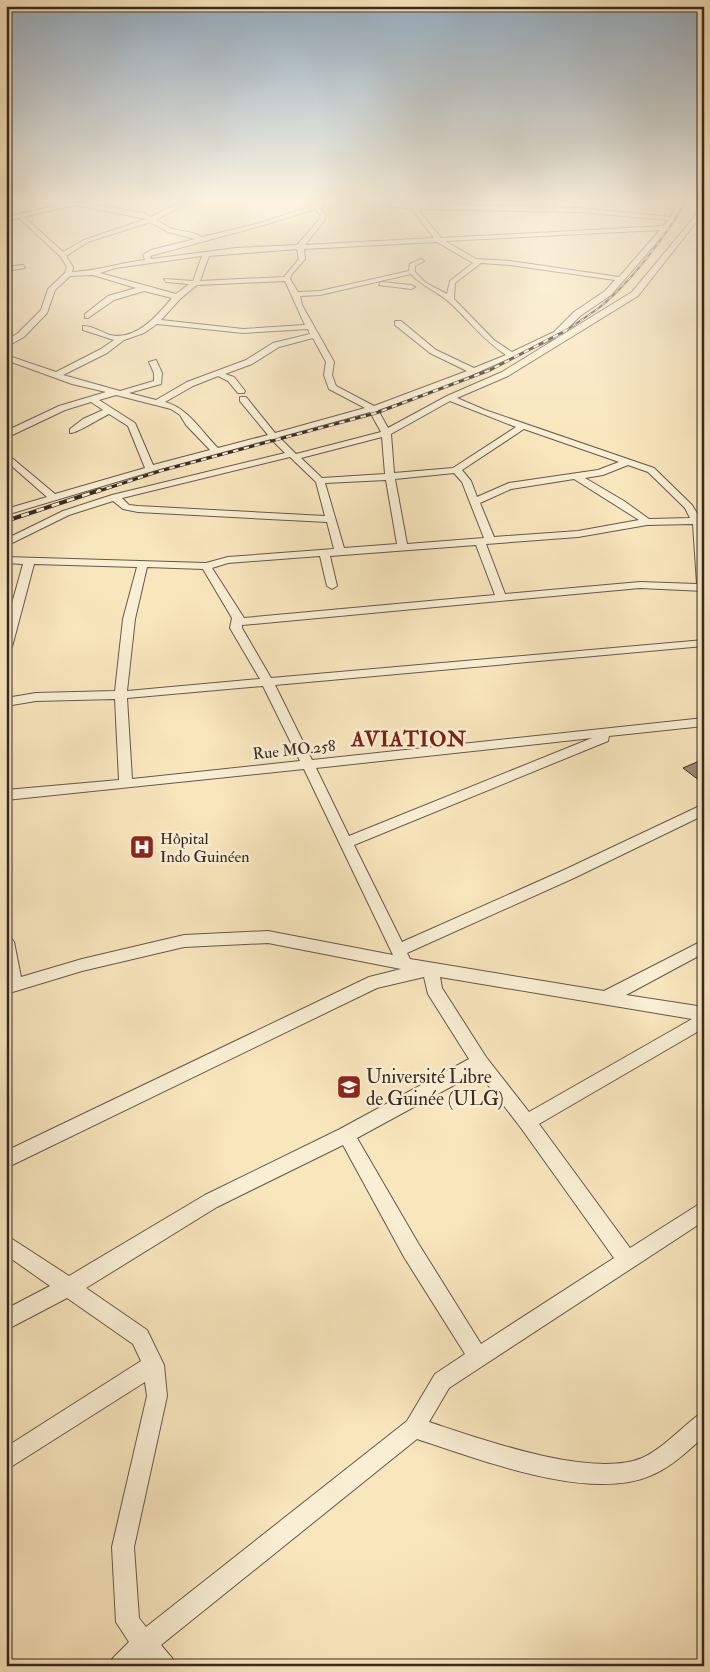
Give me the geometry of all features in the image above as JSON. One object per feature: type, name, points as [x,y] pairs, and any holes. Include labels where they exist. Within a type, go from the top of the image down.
[{"type":"street","points":[[6,345],[21,335],[44,311],[52,289],[62,280]]},
{"type":"street","points":[[112,280],[177,297]]},
{"type":"street","points":[[166,280],[195,283],[263,280]]},
{"type":"street","points":[[57,376],[104,351],[121,338],[141,331],[156,322],[177,297],[197,280]]},
{"type":"street","points":[[288,280],[296,294],[298,305],[330,362],[328,376],[332,387],[373,408],[386,433],[390,477],[403,547]]},
{"type":"street","points":[[296,294],[320,293],[381,280]]},
{"type":"street","points":[[420,280],[450,299],[491,342],[512,355]]},
{"type":"street","points":[[450,299],[452,282],[455,280]]},
{"type":"street","points":[[6,512],[373,408],[473,371],[557,334],[577,314],[608,292],[619,280]]},
{"type":"street","points":[[6,544],[66,513],[115,498],[386,433],[450,398],[505,374],[635,294],[646,280]]},
{"type":"street","points":[[373,282],[411,287]]},
{"type":"street","points":[[88,316],[111,298],[145,288]]},
{"type":"street","points":[[156,322],[243,331],[311,327]]},
{"type":"street","points":[[398,323],[416,341],[436,355],[473,371]]},
{"type":"street","points":[[86,328],[109,337],[121,338]]},
{"type":"street","points":[[159,402],[190,384],[249,362],[276,345],[315,335]]},
{"type":"street","points":[[6,357],[57,376],[159,402],[183,412],[188,423],[216,451]]},
{"type":"street","points":[[6,435],[62,408],[158,382],[158,373],[154,362]]},
{"type":"street","points":[[219,374],[231,379],[273,435],[292,456],[320,481],[329,519],[340,551]]},
{"type":"street","points":[[238,622],[640,585],[703,588],[700,521],[689,507],[651,470],[482,412],[450,398]]},
{"type":"street","points":[[92,399],[132,425],[143,448],[150,470]]},
{"type":"street","points":[[73,431],[86,421],[110,410]]},
{"type":"street","points":[[320,481],[390,477],[456,470],[524,426]]},
{"type":"street","points":[[6,456],[54,498]]},
{"type":"street","points":[[474,502],[509,486],[600,473],[627,462]]},
{"type":"street","points":[[456,470],[466,481],[474,502],[502,599]]},
{"type":"street","points":[[577,477],[621,503],[647,522]]},
{"type":"street","points":[[115,498],[126,507],[138,509],[329,519]]},
{"type":"street","points":[[6,560],[142,566],[206,566],[228,560],[578,534],[647,522],[700,521]]},
{"type":"street","points":[[324,552],[332,586]]},
{"type":"street","points":[[6,648],[12,611],[29,562]]},
{"type":"street","points":[[126,784],[121,695],[129,619],[142,566]]},
{"type":"street","points":[[206,566],[238,618],[236,628],[267,681],[401,957]]},
{"type":"street","points":[[6,702],[36,697],[121,695],[704,643]]},
{"type":"street","name":"Rue MO.258","points":[[6,794],[126,784],[704,722]]},
{"type":"street","points":[[345,843],[623,731]]},
{"type":"street","points":[[401,957],[704,809]]},
{"type":"street","points":[[6,942],[10,987],[82,965],[184,941],[268,937],[401,957],[431,969],[704,1014]]},
{"type":"street","points":[[605,998],[704,946]]},
{"type":"street","points":[[431,969],[434,989],[480,1062],[528,1122],[627,1260]]},
{"type":"street","points":[[6,1160],[374,982],[431,969]]},
{"type":"street","points":[[528,1122],[704,1020]]},
{"type":"street","points":[[6,1320],[69,1288],[212,1201],[346,1135],[480,1062]]},
{"type":"street","points":[[346,1135],[411,1250],[477,1356]]},
{"type":"street","points":[[121,1666],[144,1644],[414,1428],[442,1381],[477,1356],[704,1210]]},
{"type":"street","points":[[6,1244],[140,1337],[154,1365],[157,1396],[123,1547],[128,1622],[144,1644],[164,1666]]},
{"type":"street","points":[[6,1459],[154,1365]]},
{"type":"street","points":[[414,1428],[547,1468],[615,1476],[646,1468],[704,1423]]},
{"type":"building","points":[[704,759],[704,784],[683,768]]},
{"type":"railway","points":[[565,331],[600,307],[628,280]]},
{"type":"railway","points":[[96,492],[160,471],[376,413],[490,370],[567,330]]},
{"type":"railway","points":[[6,521],[100,490]]},
{"type":"place","name":"Hôpital Indo Guinéen","points":[[142,847]]},
{"type":"place","name":"Université Libre de Guinée (ULG)","points":[[349,1087]]},
{"type":"district","name":"AVIATION","points":[[409,739]]}]
